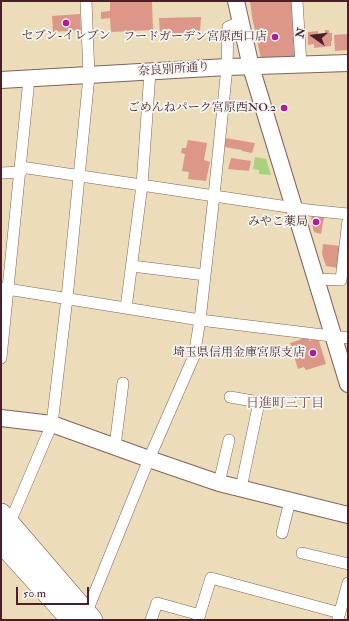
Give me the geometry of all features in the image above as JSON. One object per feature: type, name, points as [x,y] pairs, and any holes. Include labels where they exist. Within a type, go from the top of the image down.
[{"type":"highway","points":[[3,533],[83,618]]},
{"type":"street","points":[[3,533],[52,424],[67,298],[89,76],[86,1]]},
{"type":"street","points":[[236,1],[251,67],[294,208],[316,279],[340,337],[348,384]]},
{"type":"street","points":[[296,1],[301,65]]},
{"type":"street","points":[[83,618],[149,459],[194,356],[200,320],[214,196],[227,67],[228,27],[240,22]]},
{"type":"street","name":"奈良別所通り","points":[[1,80],[227,67],[348,63]]},
{"type":"street","points":[[126,308],[142,185],[150,72]]},
{"type":"street","points":[[1,358],[5,288],[21,169],[29,78]]},
{"type":"street","points":[[1,174],[21,169],[142,185],[294,208],[348,214]]},
{"type":"street","points":[[316,279],[341,280],[348,220]]},
{"type":"street","points":[[132,266],[205,275]]},
{"type":"street","points":[[5,288],[200,320],[340,337]]},
{"type":"street","points":[[115,446],[123,383]]},
{"type":"street","points":[[230,397],[259,402],[241,488]]},
{"type":"street","points":[[1,418],[52,424],[219,483],[348,515]]},
{"type":"street","points":[[219,483],[229,440]]},
{"type":"street","points":[[282,532],[290,501]]},
{"type":"street","points":[[302,553],[348,564]]},
{"type":"street","points":[[151,620],[157,603],[199,617],[211,578],[339,617],[348,583]]},
{"type":"green space","points":[[255,157],[266,159],[271,175],[259,174],[259,170],[253,169]]},
{"type":"building","points":[[110,1],[152,1],[153,30],[111,32],[110,18],[101,19],[101,12],[110,11]]},
{"type":"building","name":"フードガーデン宮原西口店","points":[[250,1],[292,1],[295,57],[261,59]]},
{"type":"building","points":[[80,14],[81,30],[53,32],[52,16]]},
{"type":"building","points":[[201,17],[200,32],[160,34],[159,18]]},
{"type":"building","points":[[325,30],[329,30],[329,33],[332,33],[331,46],[314,48],[314,44],[308,45],[308,32],[318,31],[318,34],[325,34]]},
{"type":"building","points":[[348,34],[348,50],[335,51],[334,35]]},
{"type":"building","points":[[225,138],[255,143],[252,153],[224,147]]},
{"type":"building","points":[[188,140],[207,143],[204,160],[210,162],[206,181],[188,179],[189,172],[182,171],[185,154],[181,153],[182,148],[186,148]]},
{"type":"building","points":[[231,158],[251,161],[249,171],[228,169]]},
{"type":"building","points":[[312,215],[324,217],[321,234],[314,232],[311,220]]},
{"type":"building","points":[[323,244],[341,246],[338,268],[326,266],[322,254]]},
{"type":"building","points":[[308,337],[309,341],[318,338],[326,364],[306,370],[304,367],[298,369],[290,343]]},
{"type":"place","name":"セブン-イレブン","points":[[66,23]]},
{"type":"place","name":"フードガーデン宮原西口店","points":[[275,37]]},
{"type":"place","name":"ごめんねパーク宮原西NO.2","points":[[284,108]]},
{"type":"place","name":"みやこ薬局","points":[[316,222]]},
{"type":"place","name":"埼玉県信用金庫宮原支店","points":[[313,353]]},
{"type":"district","name":"日進町三丁目","points":[[285,404]]}]
